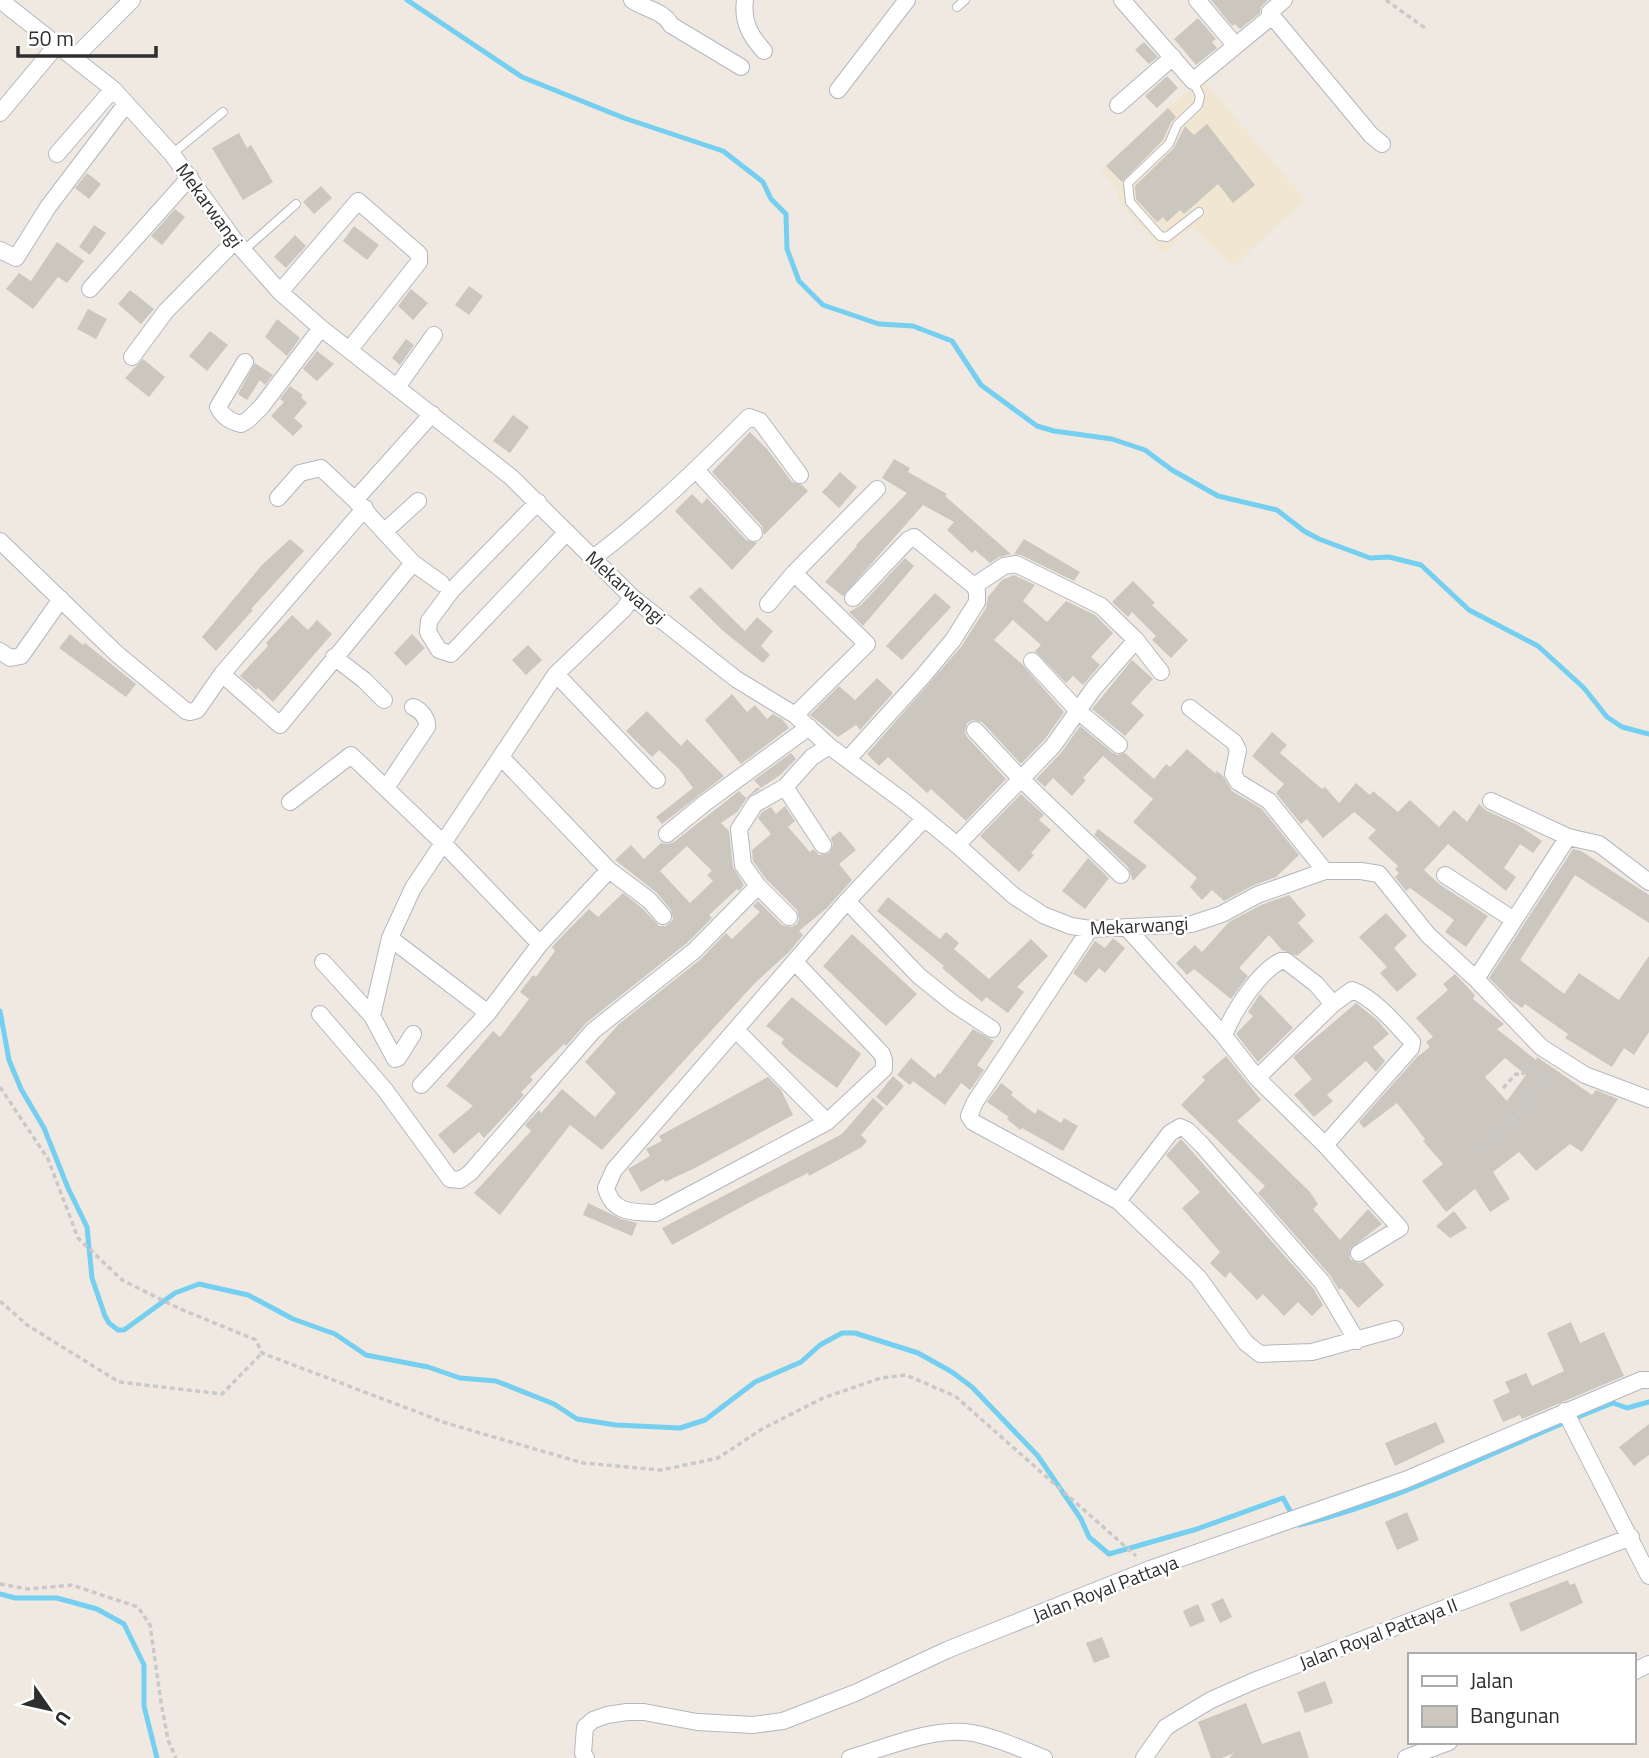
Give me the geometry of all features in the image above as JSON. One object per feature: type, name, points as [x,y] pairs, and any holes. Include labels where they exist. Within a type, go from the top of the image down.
[{"type":"street","name":"Mekarwangi","points":[[0,0],[113,89],[172,154],[239,246],[279,292],[321,328],[482,453],[538,502],[632,597],[736,680],[795,715],[829,746],[957,845],[1014,896],[1043,915],[1071,926],[1090,929],[1192,924],[1222,914],[1256,895],[1325,871],[1380,874],[1428,935],[1476,979]]},
{"type":"street","points":[[74,58],[132,0]]},
{"type":"street","points":[[632,0],[668,19],[671,25],[741,67]]},
{"type":"street","points":[[745,0],[745,19],[750,36],[764,51]]},
{"type":"street","points":[[838,90],[907,0]]},
{"type":"street","points":[[1122,0],[1193,81],[1272,16]]},
{"type":"street","points":[[1197,0],[1230,39]]},
{"type":"street","points":[[1284,0],[1270,12],[1272,16],[1371,135],[1382,144]]},
{"type":"street","points":[[0,113],[57,45]]},
{"type":"street","points":[[1118,105],[1172,57]]},
{"type":"street","points":[[57,154],[113,89]]},
{"type":"street","points":[[0,250],[16,258],[48,207],[126,104]]},
{"type":"street","points":[[90,289],[190,177]]},
{"type":"street","points":[[279,292],[358,201],[419,254],[419,262],[349,349]]},
{"type":"street","points":[[132,357],[166,311],[239,246]]},
{"type":"street","points":[[245,362],[218,407],[222,415],[241,424],[262,406],[321,328]]},
{"type":"street","points":[[397,387],[434,335]]},
{"type":"street","points":[[0,541],[117,654],[186,711],[193,712],[432,414]]},
{"type":"street","points":[[593,558],[696,470],[748,417],[760,421],[800,475]]},
{"type":"street","points":[[278,498],[300,473],[321,468],[360,504],[413,563],[441,583]]},
{"type":"street","points":[[696,470],[754,533]]},
{"type":"street","points":[[768,604],[794,573],[877,489]]},
{"type":"street","points":[[385,531],[418,501]]},
{"type":"street","points":[[538,502],[452,590],[429,621],[428,632],[439,650],[450,654],[567,532]]},
{"type":"street","points":[[848,759],[953,640],[977,602],[977,592],[974,586],[914,537],[908,540],[853,598]]},
{"type":"street","points":[[222,674],[280,725],[413,563]]},
{"type":"street","points":[[974,586],[1004,566],[1016,564],[1101,606],[1136,640],[1161,671]]},
{"type":"street","points":[[794,573],[867,644],[795,715]]},
{"type":"street","points":[[372,1016],[390,937],[413,888],[556,674],[624,609],[632,597]]},
{"type":"street","points":[[0,650],[10,658],[20,656],[61,599]]},
{"type":"street","points":[[957,845],[1062,737],[1094,688],[1136,640]]},
{"type":"street","points":[[334,657],[364,680],[384,700]]},
{"type":"street","points":[[1032,662],[1078,711],[1119,745]]},
{"type":"street","points":[[556,674],[657,780]]},
{"type":"street","points":[[386,788],[427,727],[425,718],[413,707]]},
{"type":"street","points":[[1190,708],[1234,742],[1238,750],[1233,774],[1238,782],[1269,801],[1325,871]]},
{"type":"street","points":[[667,834],[809,727]]},
{"type":"street","points":[[975,730],[1021,779],[1121,874]]},
{"type":"street","points":[[789,917],[758,886],[743,865],[739,829],[755,804],[785,787],[812,757],[829,746]]},
{"type":"street","points":[[290,802],[351,755],[443,843],[540,944]]},
{"type":"street","points":[[501,757],[609,870],[649,900],[663,916]]},
{"type":"street","points":[[785,787],[823,845]]},
{"type":"street","points":[[1491,801],[1568,837],[1599,844],[1649,882]]},
{"type":"street","points":[[795,962],[884,1060],[884,1069],[827,1122],[656,1213],[620,1208],[609,1198],[606,1188],[614,1170],[846,901],[924,819]]},
{"type":"street","points":[[1568,837],[1476,979],[1541,1047],[1557,1059],[1585,1075],[1649,1099]]},
{"type":"street","points":[[421,1085],[488,1013],[540,944],[609,870]]},
{"type":"street","points":[[1445,875],[1514,920]]},
{"type":"street","points":[[320,1014],[385,1090],[450,1179],[460,1180],[470,1173],[593,1031],[694,951],[758,886]]},
{"type":"street","points":[[846,901],[919,975],[954,1004],[992,1029]]},
{"type":"street","points":[[1126,927],[1224,1036],[1257,1079],[1325,1145],[1400,1228],[1359,1253]]},
{"type":"street","points":[[1090,929],[975,1102],[969,1116],[973,1122],[1118,1201],[1198,1277],[1251,1349],[1260,1354],[1312,1352],[1395,1329]]},
{"type":"street","points":[[390,937],[488,1013]]},
{"type":"street","points":[[1224,1036],[1230,1020],[1260,979],[1281,961],[1286,961],[1316,984],[1333,1004]]},
{"type":"street","points":[[323,962],[372,1016],[394,1059],[398,1058],[413,1034]]},
{"type":"street","points":[[1257,1079],[1333,1004],[1352,990],[1395,1022],[1412,1042],[1408,1052],[1325,1145]]},
{"type":"street","points":[[736,1030],[827,1122]]},
{"type":"street","points":[[1118,1201],[1170,1133],[1180,1127],[1187,1130],[1322,1282],[1357,1341]]},
{"type":"street","name":"Jalan Royal Pattaya","points":[[586,1758],[583,1752],[585,1727],[593,1720],[607,1715],[644,1712],[697,1721],[753,1725],[783,1721],[855,1693],[947,1650],[1150,1569],[1405,1480],[1565,1411],[1641,1380],[1649,1380]]},
{"type":"street","points":[[1565,1411],[1649,1576]]},
{"type":"street","name":"Jalan Royal Pattaya II","points":[[1144,1758],[1166,1727],[1211,1700],[1254,1681],[1631,1537]]},
{"type":"street","points":[[850,1758],[928,1735],[952,1731],[972,1733],[1044,1758]]},
{"type":"street","points":[[1406,1758],[1444,1744]]},
{"type":"lane","points":[[957,7],[965,0]]},
{"type":"lane","points":[[1193,81],[1200,96],[1198,104],[1177,125],[1169,144],[1128,183],[1130,202],[1160,236],[1167,237],[1199,212]]},
{"type":"lane","points":[[172,154],[223,112]]},
{"type":"lane","points":[[239,246],[296,204]]},
{"type":"path","points":[[1386,0],[1425,28]]},
{"type":"path","points":[[1503,1088],[1516,1074],[1522,1074],[1541,1047]]},
{"type":"path","points":[[1479,1150],[1517,1115],[1557,1059]]},
{"type":"path","points":[[0,1087],[48,1159],[78,1238],[122,1280],[178,1308],[256,1340],[262,1353],[446,1423],[583,1463],[661,1470],[718,1458],[762,1429],[823,1398],[880,1378],[906,1375],[955,1396],[1150,1569]]},
{"type":"path","points":[[0,1301],[27,1325],[119,1382],[222,1394],[262,1353]]},
{"type":"path","points":[[0,1584],[29,1589],[72,1585],[138,1607],[150,1625],[161,1702],[169,1740],[176,1758]]},
{"type":"shaded area","points":[[1201,78],[1305,199],[1233,267],[1192,227],[1164,253],[1117,199],[1119,190],[1101,170]]},
{"type":"building","points":[[1211,0],[1268,0],[1261,7],[1260,13],[1240,29],[1235,24],[1232,26]]},
{"type":"building","points":[[1198,18],[1216,39],[1212,42],[1217,48],[1196,65],[1174,39]]},
{"type":"building","points":[[1144,42],[1158,57],[1149,64],[1135,50]]},
{"type":"building","points":[[1167,76],[1178,88],[1157,108],[1145,96]]},
{"type":"building","points":[[1168,108],[1176,117],[1163,140],[1122,182],[1106,166]]},
{"type":"building","points":[[1207,124],[1255,185],[1233,203],[1218,184],[1184,214],[1180,210],[1167,222],[1163,217],[1157,222],[1136,199],[1135,186],[1174,148],[1185,126],[1194,135]]},
{"type":"building","points":[[239,133],[247,148],[251,145],[273,182],[243,200],[212,148]]},
{"type":"building","points":[[87,173],[101,184],[89,199],[75,188]]},
{"type":"building","points":[[321,186],[332,198],[314,214],[303,202]]},
{"type":"building","points":[[175,209],[185,217],[162,245],[151,236]]},
{"type":"building","points":[[94,225],[106,233],[90,255],[79,247]]},
{"type":"building","points":[[354,226],[379,245],[367,260],[343,241]]},
{"type":"building","points":[[295,235],[306,246],[286,268],[274,257]]},
{"type":"building","points":[[57,242],[84,261],[67,283],[58,277],[33,309],[6,289],[19,273],[31,281]]},
{"type":"building","points":[[469,286],[483,296],[469,315],[455,305]]},
{"type":"building","points":[[411,289],[428,303],[413,320],[398,306]]},
{"type":"building","points":[[130,290],[154,309],[141,324],[118,304]]},
{"type":"building","points":[[88,309],[107,319],[96,339],[77,329]]},
{"type":"building","points":[[277,319],[300,338],[287,356],[265,337]]},
{"type":"building","points":[[210,331],[228,345],[207,371],[189,356]]},
{"type":"building","points":[[406,339],[414,345],[400,365],[392,358]]},
{"type":"building","points":[[317,351],[334,364],[317,381],[303,369]]},
{"type":"building","points":[[143,359],[165,377],[149,397],[125,378]]},
{"type":"building","points":[[255,363],[273,375],[265,385],[260,380],[247,400],[238,394]]},
{"type":"building","points":[[290,386],[303,395],[301,397],[307,403],[294,418],[303,426],[293,436],[271,416],[284,402],[280,399]]},
{"type":"building","points":[[513,415],[529,427],[510,453],[493,441]]},
{"type":"building","points":[[750,432],[792,482],[802,485],[808,491],[764,535],[762,526],[712,472]]},
{"type":"building","points":[[894,459],[910,468],[908,472],[947,494],[945,496],[1011,554],[990,563],[975,550],[972,553],[947,530],[954,522],[923,505],[843,596],[825,582],[856,545],[907,493],[882,478]]},
{"type":"building","points":[[840,472],[857,487],[839,508],[822,492]]},
{"type":"building","points":[[692,494],[702,504],[707,498],[746,540],[757,543],[732,570],[675,511]]},
{"type":"building","points":[[290,539],[304,551],[216,651],[202,637],[262,565]]},
{"type":"building","points":[[1024,539],[1080,572],[1074,581],[1014,554]]},
{"type":"building","points":[[905,558],[914,566],[863,626],[849,612],[861,605]]},
{"type":"building","points":[[1014,575],[1035,585],[1023,601],[1047,622],[1066,601],[1095,615],[1113,633],[1091,657],[1100,665],[1083,685],[1073,676],[1066,683],[1035,651],[1041,645],[1013,620],[994,640],[1022,664],[1064,712],[1045,739],[1021,764],[982,722],[973,720],[967,723],[967,737],[1006,779],[966,821],[931,789],[927,793],[888,757],[879,766],[867,754],[961,647],[986,608],[988,597],[1002,580]]},
{"type":"building","points":[[1133,581],[1155,603],[1152,605],[1188,640],[1171,658],[1152,640],[1156,636],[1132,612],[1128,617],[1112,602]]},
{"type":"building","points":[[700,587],[745,631],[757,617],[773,631],[761,646],[770,655],[763,663],[722,630],[689,597]]},
{"type":"building","points":[[935,593],[951,607],[902,660],[886,646]]},
{"type":"building","points":[[292,615],[308,630],[317,620],[332,634],[273,702],[240,676]]},
{"type":"building","points":[[70,634],[136,684],[126,697],[59,648]]},
{"type":"building","points":[[412,634],[425,648],[406,666],[394,653]]},
{"type":"building","points":[[528,645],[542,660],[526,675],[512,660]]},
{"type":"building","points":[[1132,660],[1153,679],[1131,703],[1144,715],[1125,736],[1092,709]]},
{"type":"building","points":[[877,678],[893,693],[860,730],[856,725],[838,737],[810,715],[839,686],[855,700]]},
{"type":"building","points":[[732,694],[747,712],[755,705],[767,719],[773,714],[782,719],[789,728],[741,764],[705,720]]},
{"type":"building","points":[[647,711],[681,746],[687,739],[724,776],[662,824],[656,817],[693,788],[679,769],[659,750],[652,757],[626,731]]},
{"type":"building","points":[[1080,726],[1113,753],[1125,753],[1154,779],[1166,764],[1170,767],[1187,749],[1215,773],[1217,771],[1223,776],[1232,791],[1262,809],[1299,855],[1276,877],[1224,901],[1212,890],[1202,900],[1190,887],[1197,878],[1133,822],[1153,799],[1103,756],[1083,778],[1086,780],[1072,796],[1053,778],[1045,787],[1036,779],[1061,753]]},
{"type":"building","points":[[1272,732],[1287,745],[1280,753],[1322,789],[1325,787],[1339,803],[1356,783],[1370,795],[1373,791],[1398,812],[1410,800],[1439,827],[1454,810],[1467,822],[1479,804],[1542,841],[1533,853],[1520,844],[1504,868],[1516,877],[1506,891],[1448,844],[1424,870],[1439,884],[1488,916],[1466,947],[1445,932],[1454,920],[1410,888],[1406,891],[1395,877],[1399,873],[1395,869],[1398,866],[1368,838],[1376,830],[1354,812],[1323,838],[1307,819],[1301,824],[1276,793],[1284,784],[1252,756]]},
{"type":"building","points":[[791,753],[796,759],[779,776],[761,788],[754,780]]},
{"type":"building","points":[[758,787],[760,789],[747,798],[737,812],[721,823],[729,831],[733,867],[744,885],[709,915],[712,918],[687,943],[586,1023],[566,1046],[564,1044],[530,1077],[533,1080],[521,1092],[524,1095],[484,1138],[479,1132],[454,1154],[438,1135],[473,1106],[446,1086],[493,1031],[500,1037],[529,999],[520,992],[533,975],[536,977],[555,951],[552,947],[589,909],[598,917],[623,893],[659,926],[666,926],[673,920],[671,910],[657,893],[615,860],[631,845],[644,859],[661,843],[674,842],[739,791],[746,798]],"holes":[[[687,846],[712,871],[707,875],[713,881],[690,903],[660,871]]]},
{"type":"building","points":[[1021,794],[1044,815],[1039,820],[1051,830],[1019,872],[980,836]]},
{"type":"building","points":[[785,806],[795,821],[788,827],[810,852],[813,849],[819,855],[829,853],[833,845],[831,838],[840,831],[856,850],[839,864],[852,880],[827,908],[799,931],[803,935],[789,952],[755,983],[602,1150],[570,1125],[500,1215],[474,1193],[531,1131],[525,1125],[539,1110],[541,1113],[562,1089],[595,1117],[616,1093],[585,1062],[619,1024],[701,959],[726,933],[732,939],[760,912],[753,906],[758,901],[782,925],[791,927],[797,924],[797,910],[766,879],[753,861],[752,850],[771,834],[758,818],[771,807],[776,814]]},
{"type":"building","points":[[1098,829],[1147,866],[1133,881],[1128,867],[1094,835]]},
{"type":"building","points":[[1573,849],[1581,851],[1649,895],[1649,923],[1575,875],[1520,960],[1564,994],[1579,973],[1619,1000],[1649,956],[1649,1032],[1634,1055],[1624,1048],[1612,1067],[1565,1038],[1568,1034],[1525,1004],[1522,1008],[1489,978]]},
{"type":"building","points":[[1088,858],[1109,878],[1085,909],[1062,891]]},
{"type":"building","points":[[1289,895],[1306,915],[1298,923],[1314,941],[1297,956],[1282,950],[1269,935],[1239,968],[1248,976],[1231,999],[1194,969],[1187,975],[1176,963],[1195,945],[1202,952],[1229,922],[1261,905]]},
{"type":"building","points":[[888,897],[940,939],[946,932],[959,943],[954,949],[989,979],[1031,939],[1048,956],[1017,987],[1024,992],[1008,1013],[986,997],[982,1002],[942,968],[944,966],[877,911]]},
{"type":"building","points":[[1386,913],[1407,936],[1394,948],[1417,975],[1397,992],[1380,973],[1387,967],[1359,937]]},
{"type":"building","points":[[852,934],[917,994],[886,1026],[823,966]]},
{"type":"building","points":[[1113,938],[1125,948],[1105,973],[1099,968],[1086,983],[1073,973],[1095,941],[1105,948]]},
{"type":"building","points":[[1455,974],[1475,995],[1473,999],[1504,1024],[1497,1029],[1536,1060],[1537,1057],[1592,1095],[1596,1090],[1618,1099],[1582,1152],[1570,1144],[1536,1171],[1519,1152],[1493,1172],[1510,1199],[1490,1212],[1475,1189],[1446,1212],[1422,1181],[1443,1164],[1423,1141],[1425,1139],[1397,1103],[1364,1128],[1359,1122],[1417,1057],[1430,1047],[1426,1042],[1433,1037],[1416,1018],[1448,990],[1443,984]],"holes":[[[1505,1058],[1526,1075],[1507,1101],[1485,1077]]]},
{"type":"building","points":[[1260,994],[1293,1028],[1258,1062],[1236,1034],[1253,1016],[1248,1012]]},
{"type":"building","points":[[792,997],[861,1054],[837,1088],[792,1054],[781,1043],[784,1039],[766,1026]]},
{"type":"building","points":[[1356,1003],[1389,1034],[1373,1047],[1385,1061],[1376,1072],[1366,1061],[1327,1095],[1333,1101],[1314,1117],[1294,1095],[1312,1079],[1293,1057]]},
{"type":"building","points":[[973,1029],[994,1041],[977,1065],[984,1070],[970,1090],[961,1083],[945,1105],[913,1081],[910,1085],[897,1075],[911,1058],[935,1078]]},
{"type":"building","points":[[1226,1056],[1261,1100],[1237,1121],[1310,1192],[1318,1204],[1313,1209],[1340,1240],[1368,1209],[1382,1224],[1350,1249],[1350,1259],[1364,1262],[1384,1285],[1358,1308],[1341,1288],[1339,1290],[1330,1275],[1258,1193],[1265,1186],[1181,1105],[1205,1080],[1202,1077]]},
{"type":"building","points":[[893,1076],[904,1086],[887,1106],[876,1097]]},
{"type":"building","points":[[768,1077],[781,1090],[793,1115],[695,1168],[665,1182],[664,1179],[641,1192],[628,1169],[650,1156],[646,1149],[662,1141],[659,1136]]},
{"type":"building","points":[[1001,1083],[1013,1092],[1011,1095],[1035,1114],[1038,1109],[1061,1123],[1064,1118],[1078,1126],[1063,1151],[1022,1128],[1020,1130],[1007,1119],[1009,1117],[987,1102]]},
{"type":"building","points":[[873,1098],[884,1108],[861,1135],[867,1141],[862,1147],[809,1176],[808,1173],[754,1200],[672,1245],[662,1228],[842,1134]]},
{"type":"building","points":[[1181,1139],[1313,1288],[1323,1305],[1312,1316],[1298,1302],[1284,1316],[1263,1294],[1257,1300],[1230,1272],[1225,1278],[1210,1263],[1220,1252],[1182,1208],[1200,1192],[1166,1155]]},
{"type":"building","points":[[588,1203],[621,1219],[637,1223],[632,1236],[583,1215]]},
{"type":"building","points":[[1454,1211],[1467,1228],[1450,1238],[1436,1226]]},
{"type":"building","points":[[1571,1322],[1580,1343],[1604,1332],[1624,1376],[1522,1419],[1520,1415],[1503,1422],[1493,1400],[1510,1392],[1505,1382],[1526,1373],[1532,1386],[1564,1371],[1547,1333]]},
{"type":"building","points":[[1436,1422],[1445,1442],[1395,1466],[1385,1443]]},
{"type":"building","points":[[1649,1424],[1649,1455],[1634,1466],[1619,1447]]},
{"type":"building","points":[[1407,1512],[1419,1540],[1397,1550],[1385,1522]]},
{"type":"building","points":[[1568,1580],[1570,1585],[1575,1583],[1583,1603],[1521,1632],[1509,1603]]},
{"type":"building","points":[[1223,1598],[1232,1617],[1220,1623],[1211,1604]]},
{"type":"building","points":[[1198,1604],[1205,1621],[1190,1627],[1183,1611]]},
{"type":"building","points":[[1102,1637],[1110,1657],[1094,1663],[1086,1643]]},
{"type":"building","points":[[1325,1681],[1333,1703],[1305,1713],[1297,1692]]},
{"type":"building","points":[[1246,1703],[1262,1744],[1300,1731],[1309,1758],[1229,1758],[1234,1753],[1222,1758],[1211,1758],[1198,1722]]},
{"type":"waterway","points":[[407,0],[522,77],[624,118],[723,151],[763,182],[771,199],[786,214],[787,249],[799,281],[823,305],[879,324],[913,326],[952,341],[981,385],[1037,426],[1112,439],[1145,450],[1172,470],[1218,496],[1277,510],[1319,539],[1370,558],[1389,557],[1421,565],[1469,610],[1538,646],[1584,688],[1607,717],[1622,727],[1649,734]]},
{"type":"waterway","points":[[0,1011],[9,1060],[21,1089],[44,1128],[87,1227],[92,1278],[105,1316],[118,1330],[124,1330],[175,1293],[199,1284],[248,1295],[293,1319],[335,1334],[366,1355],[428,1367],[460,1378],[496,1381],[554,1404],[577,1419],[616,1425],[680,1428],[705,1420],[755,1382],[801,1362],[820,1345],[842,1333],[855,1333],[918,1353],[972,1387],[1038,1456],[1081,1519],[1089,1537],[1109,1554],[1197,1529],[1283,1498],[1294,1518]]},
{"type":"waterway","points":[[1299,1525],[1419,1486],[1613,1403],[1627,1408],[1649,1402]]},
{"type":"waterway","points":[[0,1594],[15,1598],[57,1598],[97,1609],[124,1624],[144,1665],[144,1706],[157,1758]]}]
